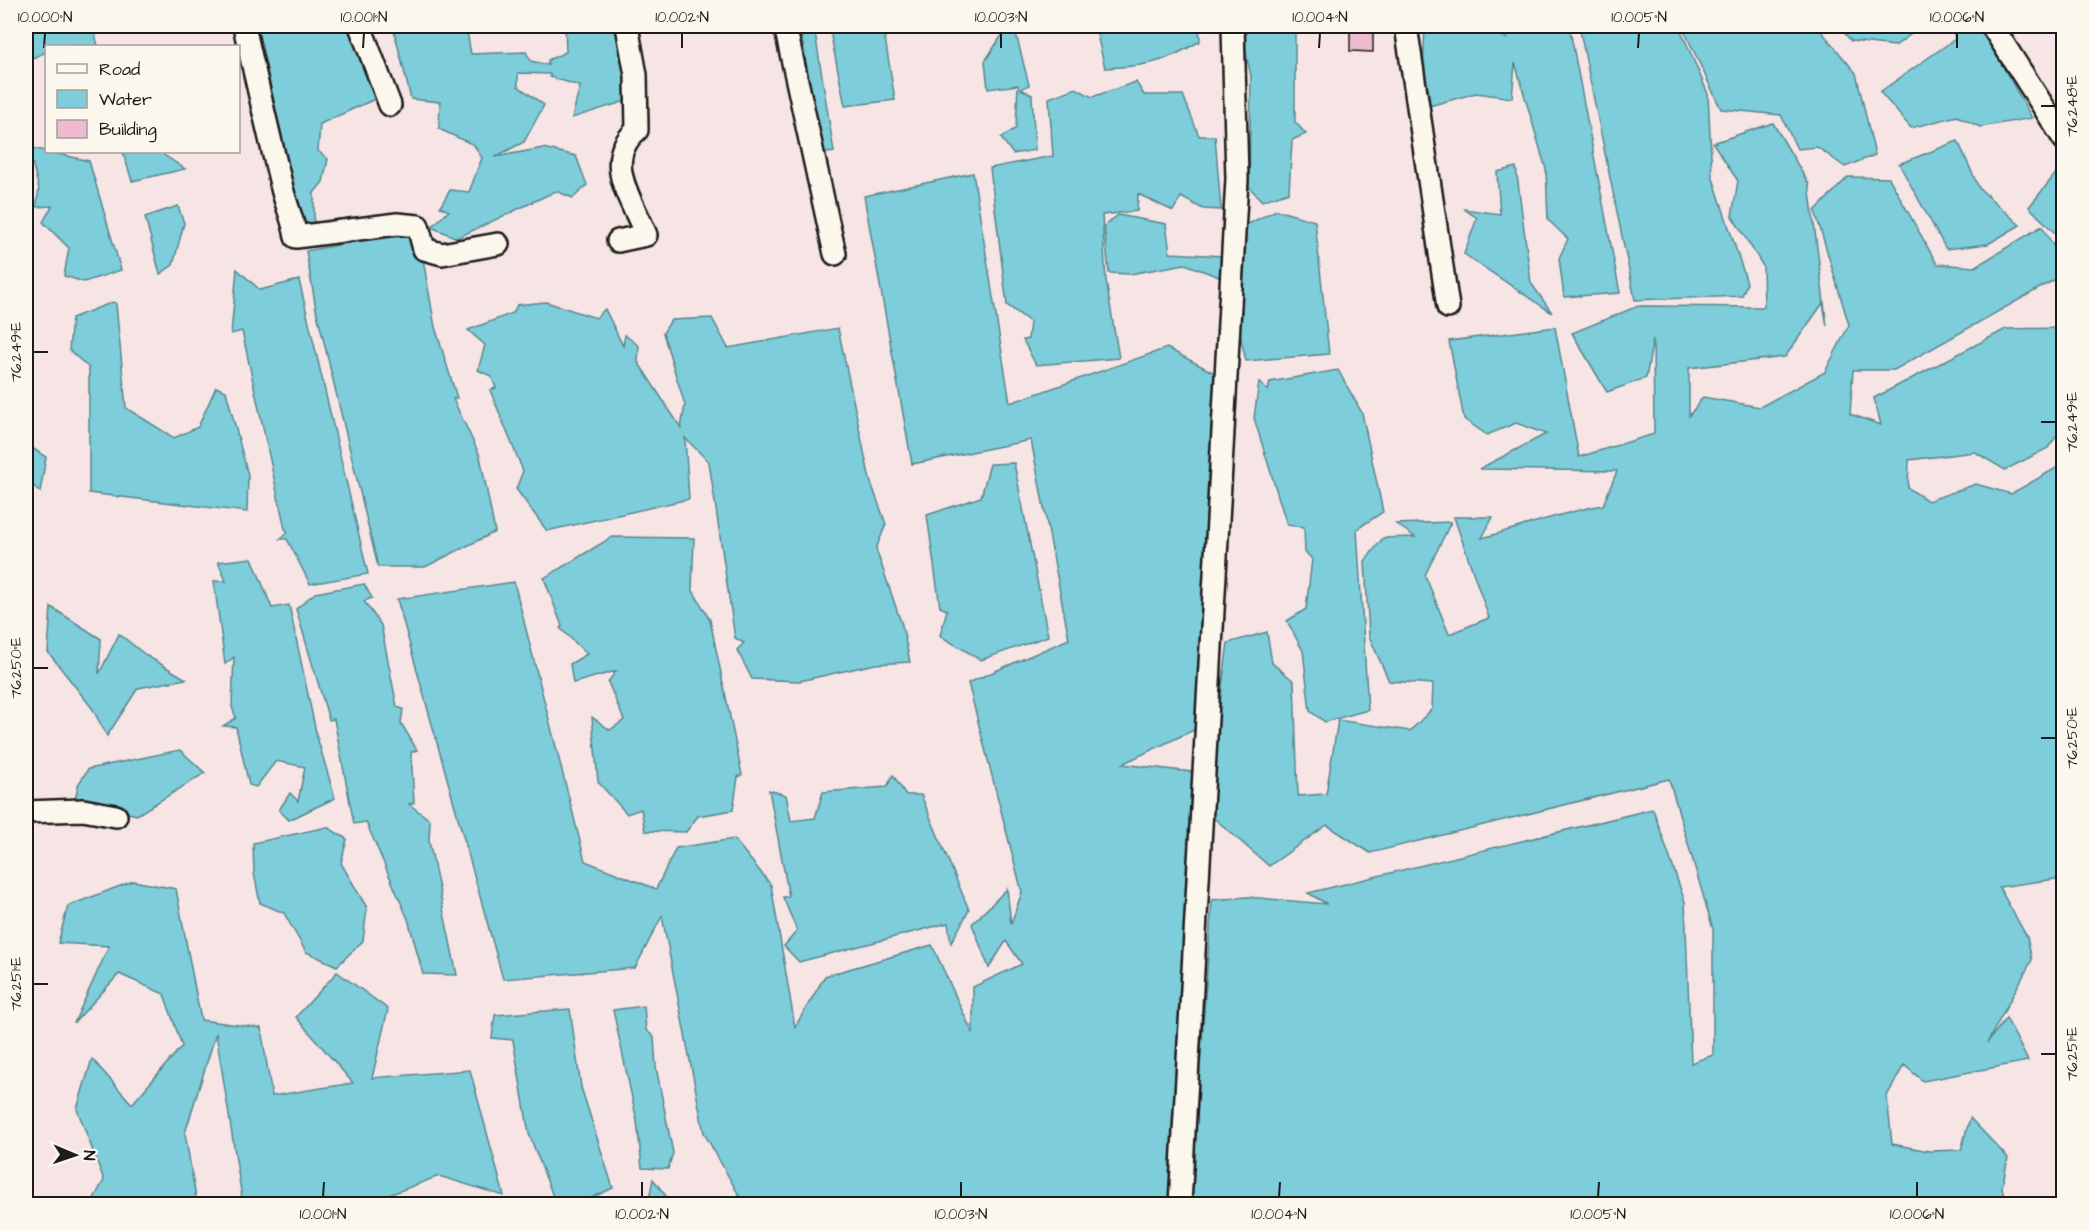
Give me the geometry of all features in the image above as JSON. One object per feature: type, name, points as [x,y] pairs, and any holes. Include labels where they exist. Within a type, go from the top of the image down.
[{"type":"street","points":[[244,26],[266,126],[285,201],[293,218],[296,237],[398,224],[418,226],[424,249],[442,254],[498,244]]},
{"type":"street","points":[[360,26],[390,105]]},
{"type":"street","points":[[618,241],[646,235],[623,185],[620,157],[626,140],[637,130],[636,75],[627,26]]},
{"type":"street","points":[[785,26],[835,254]]},
{"type":"street","points":[[1180,1204],[1237,179],[1233,26]]},
{"type":"street","points":[[1406,26],[1448,307]]},
{"type":"street","points":[[1992,26],[2064,139]]},
{"type":"street","points":[[26,812],[83,810],[116,816]]},
{"type":"water","points":[[26,26],[93,26],[98,45],[45,45],[45,52],[26,61]]},
{"type":"water","points":[[257,26],[350,26],[377,98],[320,124],[318,151],[328,159],[323,182],[314,193],[314,231],[304,235]]},
{"type":"water","points":[[393,26],[466,26],[471,54],[526,52],[531,61],[548,65],[548,60],[566,52],[565,26],[622,26],[629,100],[572,118],[580,86],[550,77],[550,74],[518,73],[518,86],[544,105],[524,142],[495,157],[543,148],[576,156],[587,185],[573,198],[556,191],[457,238],[431,227],[449,211],[440,207],[450,190],[469,192],[482,158],[474,145],[439,129],[440,102],[411,99]]},
{"type":"water","points":[[800,26],[814,26],[834,152],[821,154]]},
{"type":"water","points":[[829,26],[883,26],[895,100],[845,106]]},
{"type":"water","points":[[1008,26],[1014,26],[1029,85],[1021,89],[1032,95],[1035,150],[1013,154],[1001,138],[1016,128],[1018,85],[988,89],[985,61]]},
{"type":"water","points":[[1095,26],[1199,26],[1200,41],[1155,62],[1105,68]]},
{"type":"water","points":[[1240,26],[1295,26],[1295,122],[1306,134],[1292,140],[1289,192],[1262,201],[1249,187],[1251,76]]},
{"type":"water","points":[[1425,26],[1481,26],[1508,39],[1507,36],[1530,27],[1553,26],[1570,30],[1620,293],[1564,297],[1559,258],[1568,239],[1548,220],[1546,169],[1515,63],[1512,98],[1476,93],[1429,106],[1422,92]]},
{"type":"water","points":[[1579,26],[1679,26],[1708,94],[1712,175],[1747,283],[1742,296],[1635,300]]},
{"type":"water","points":[[1682,26],[1817,26],[1856,73],[1875,155],[1845,167],[1817,147],[1797,149],[1781,115],[1721,109]]},
{"type":"water","points":[[1839,26],[1922,26],[1895,46],[1851,41]]},
{"type":"water","points":[[1952,26],[1980,26],[2032,118],[1980,127],[1957,116],[1911,128],[1880,92],[1955,39]]},
{"type":"water","points":[[1136,82],[1144,95],[1183,95],[1199,136],[1215,136],[1221,210],[1203,209],[1181,197],[1173,211],[1138,194],[1137,211],[1102,215],[1106,281],[1119,358],[1036,365],[1023,340],[1028,339],[1030,322],[1007,305],[990,168],[1053,156],[1049,98],[1076,88],[1092,97]]},
{"type":"water","points":[[1773,123],[1809,184],[1827,326],[1823,303],[1785,357],[1689,368],[1689,416],[1703,397],[1760,407],[1825,372],[1849,325],[1815,211],[1848,177],[1889,178],[1937,264],[1975,267],[2042,226],[2063,263],[2063,275],[1894,370],[1853,370],[1850,414],[1881,425],[1874,398],[2006,329],[2060,328],[2063,294],[2063,427],[2048,448],[2005,470],[1975,452],[1909,460],[1908,488],[1928,501],[1976,484],[2011,494],[2063,464],[2063,878],[1999,887],[2027,937],[2032,960],[1987,1043],[2006,1018],[2028,1061],[1923,1081],[1904,1065],[1887,1096],[1892,1144],[1929,1151],[1961,1150],[1970,1118],[2008,1158],[2002,1187],[2005,1204],[1190,1204],[1212,900],[1247,897],[1327,904],[1308,893],[1653,809],[1685,902],[1691,1063],[1713,1055],[1713,929],[1669,779],[1370,853],[1327,825],[1269,866],[1208,813],[1209,780],[1228,643],[1267,632],[1272,663],[1294,681],[1298,796],[1326,794],[1338,720],[1410,731],[1432,709],[1433,684],[1389,681],[1369,636],[1365,561],[1383,538],[1415,537],[1396,524],[1451,522],[1425,575],[1449,634],[1489,618],[1454,517],[1493,517],[1482,538],[1603,505],[1617,471],[1479,469],[1546,434],[1516,423],[1487,435],[1464,419],[1449,341],[1555,327],[1579,457],[1654,434],[1653,339],[1646,378],[1607,392],[1572,333],[1638,306],[1764,307],[1763,266],[1732,216],[1738,181],[1713,143]]},
{"type":"water","points":[[1958,141],[1979,188],[2020,225],[1988,244],[1946,249],[1899,164]]},
{"type":"water","points":[[28,147],[45,151],[45,153],[89,161],[121,270],[84,282],[64,276],[69,248],[43,222],[52,206],[36,207],[39,189]]},
{"type":"water","points":[[123,153],[163,153],[185,169],[132,181]]},
{"type":"water","points":[[1516,167],[1531,283],[1552,313],[1464,254],[1477,218],[1464,209],[1500,214],[1497,172]]},
{"type":"water","points":[[2057,172],[2063,176],[2063,241],[2029,207]]},
{"type":"water","points":[[973,173],[1010,403],[1167,348],[1220,376],[1198,728],[1122,764],[1201,773],[1170,1204],[744,1204],[704,1133],[662,916],[635,968],[503,979],[397,599],[514,582],[585,861],[656,889],[676,848],[734,839],[771,885],[795,1027],[825,976],[932,945],[973,1034],[973,987],[1022,964],[1006,941],[989,968],[972,924],[1007,889],[1011,924],[1022,892],[968,683],[1069,639],[1031,440],[912,464],[864,196]]},
{"type":"water","points":[[178,206],[184,223],[173,265],[160,274],[145,217]]},
{"type":"water","points":[[1276,210],[1315,221],[1329,354],[1246,361],[1237,321],[1242,227]]},
{"type":"water","points":[[1118,215],[1166,224],[1170,253],[1224,256],[1226,262],[1219,277],[1185,264],[1130,274],[1109,273],[1104,226]]},
{"type":"water","points":[[407,232],[420,242],[435,327],[457,398],[453,399],[480,456],[495,532],[425,567],[378,567],[316,309],[306,251]]},
{"type":"water","points":[[237,269],[260,290],[299,280],[368,574],[310,584],[287,539],[280,539],[288,532],[285,529],[242,331],[231,334]]},
{"type":"water","points":[[113,302],[116,304],[126,408],[174,438],[198,427],[216,387],[226,391],[248,475],[247,512],[89,493],[89,368],[69,350],[72,318]]},
{"type":"water","points":[[546,302],[596,318],[605,309],[623,346],[625,335],[639,346],[638,362],[681,428],[685,405],[663,333],[671,320],[712,318],[728,348],[838,328],[870,480],[886,524],[876,549],[902,625],[910,662],[875,664],[800,681],[752,679],[737,650],[744,643],[735,638],[709,462],[685,438],[689,499],[547,531],[516,489],[523,471],[490,390],[496,388],[491,376],[478,370],[485,345],[468,330],[513,313],[517,305]]},
{"type":"water","points":[[1338,370],[1362,413],[1383,512],[1357,529],[1368,710],[1325,722],[1310,711],[1303,651],[1287,621],[1306,609],[1312,559],[1305,552],[1304,527],[1287,525],[1254,418],[1259,382],[1268,391],[1270,382]]},
{"type":"water","points":[[26,444],[46,457],[40,492],[26,479]]},
{"type":"water","points":[[1014,463],[1048,636],[981,660],[940,636],[947,610],[940,607],[927,515],[981,497],[990,464]]},
{"type":"water","points":[[612,537],[694,538],[692,589],[710,620],[742,775],[738,777],[733,810],[698,816],[686,832],[645,831],[641,809],[627,814],[598,782],[592,717],[610,730],[624,720],[608,682],[616,671],[573,683],[570,664],[587,654],[560,628],[562,626],[544,578]]},
{"type":"water","points":[[252,558],[272,608],[289,605],[317,737],[335,798],[289,820],[279,810],[290,793],[298,801],[305,767],[276,761],[256,787],[249,785],[236,727],[223,726],[236,718],[232,707],[234,657],[225,664],[214,581],[226,581],[218,562]]},
{"type":"water","points":[[364,584],[372,598],[364,601],[381,625],[397,707],[403,709],[401,723],[417,750],[411,752],[414,803],[409,804],[430,820],[429,841],[457,975],[423,974],[408,919],[366,822],[354,824],[334,719],[329,720],[296,609],[315,593]]},
{"type":"water","points":[[51,607],[101,639],[99,674],[119,634],[147,656],[186,679],[138,688],[107,736],[92,708],[48,652]]},
{"type":"water","points":[[180,750],[205,773],[137,815],[75,802],[78,785],[88,769]]},
{"type":"water","points":[[893,775],[906,795],[921,795],[969,910],[951,943],[948,923],[799,962],[784,946],[797,931],[783,897],[789,897],[769,790],[786,795],[791,821],[815,818],[823,792],[887,787]]},
{"type":"water","points":[[327,827],[347,839],[341,863],[367,908],[363,941],[337,966],[306,952],[284,913],[260,903],[254,873],[253,843]]},
{"type":"water","points":[[133,881],[176,889],[201,1020],[261,1028],[272,1096],[353,1083],[296,1017],[337,972],[388,1009],[372,1078],[470,1070],[504,1196],[439,1176],[365,1204],[243,1204],[216,1033],[185,1133],[197,1204],[91,1204],[104,1180],[77,1109],[92,1059],[132,1104],[182,1046],[164,994],[119,974],[74,1023],[109,946],[58,943],[68,906]]},
{"type":"water","points":[[644,1006],[646,1030],[654,1037],[656,1067],[673,1153],[668,1169],[642,1168],[637,1121],[613,1010]]},
{"type":"water","points":[[570,1009],[581,1087],[613,1188],[578,1204],[556,1204],[529,1134],[513,1040],[492,1038],[495,1015]]},
{"type":"water","points":[[653,1179],[672,1204],[648,1204]]},
{"type":"building","points":[[1350,26],[1373,26],[1373,52],[1350,51]]}]
